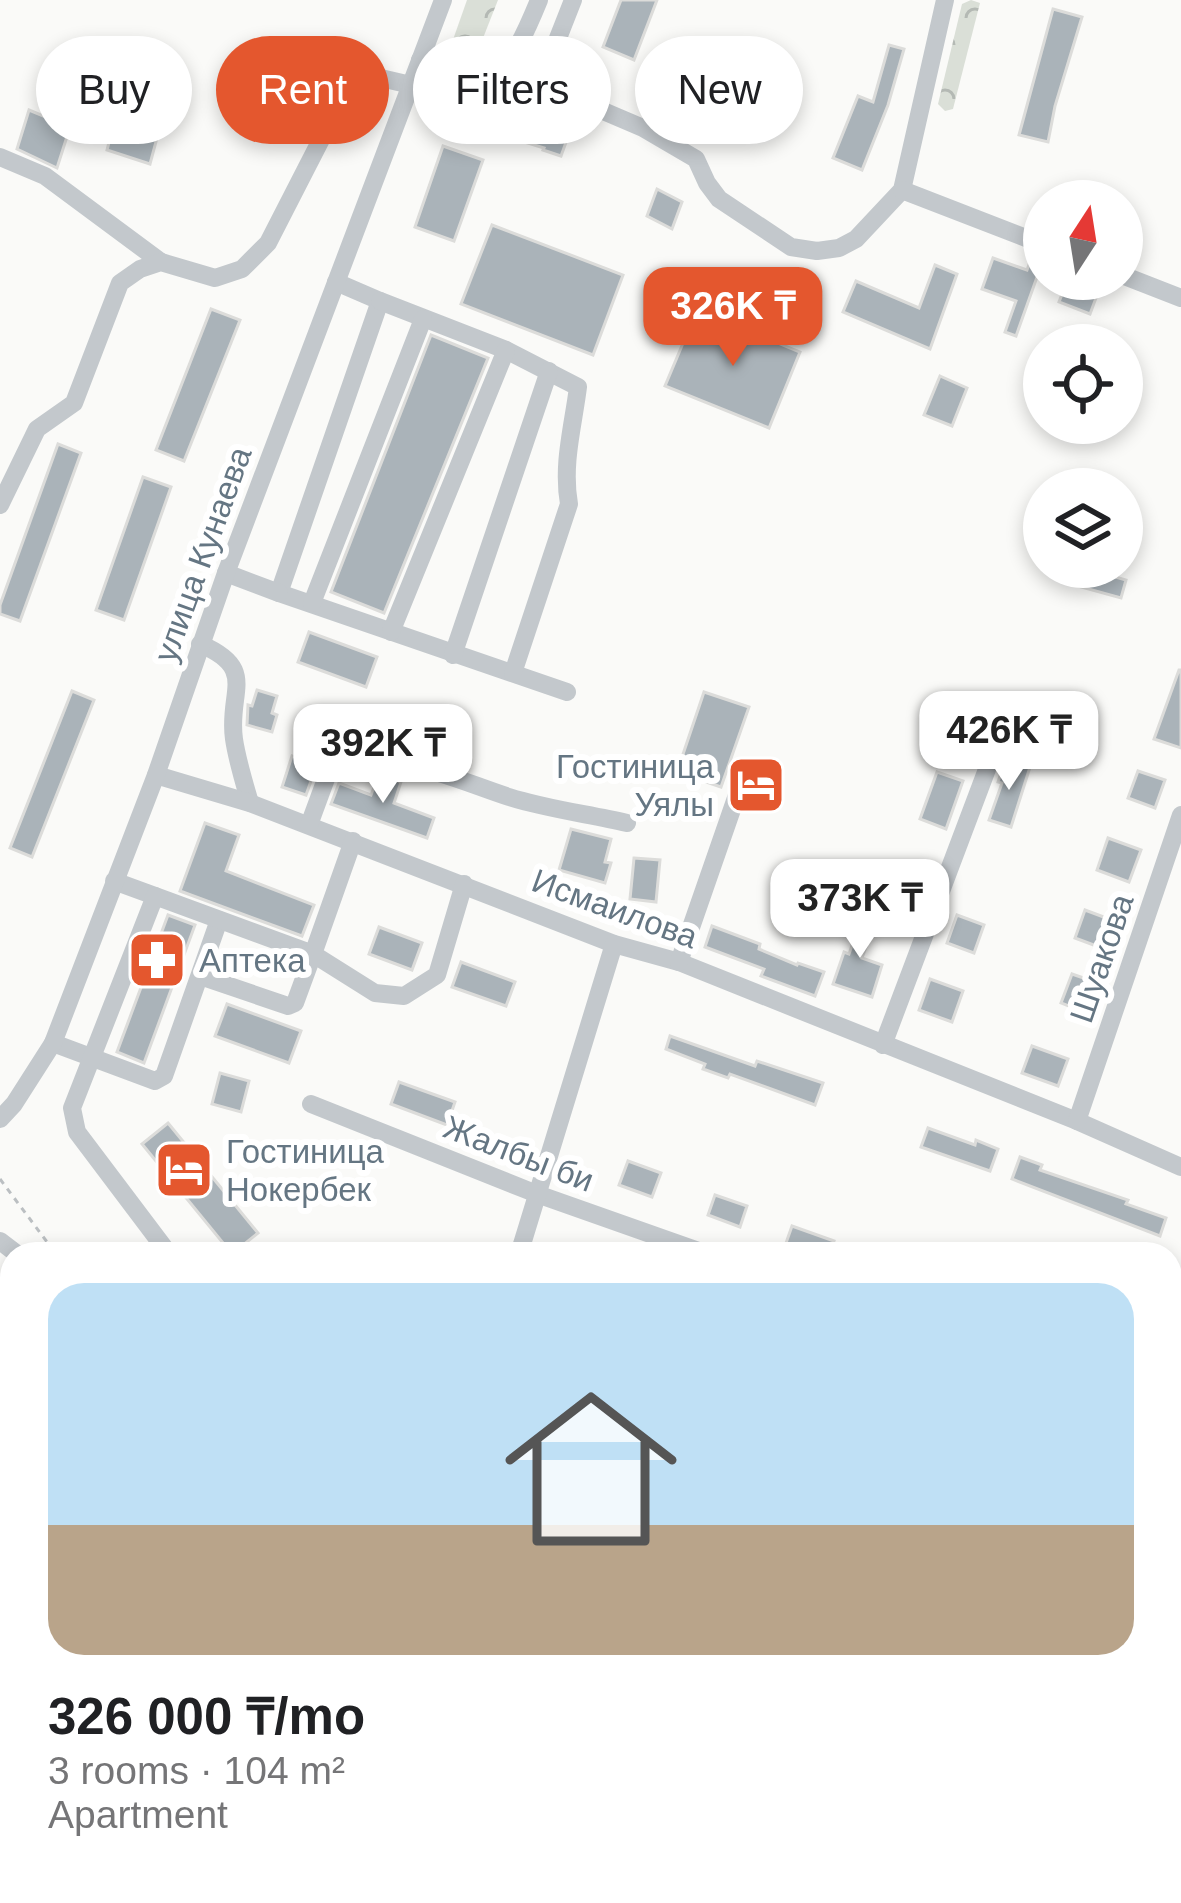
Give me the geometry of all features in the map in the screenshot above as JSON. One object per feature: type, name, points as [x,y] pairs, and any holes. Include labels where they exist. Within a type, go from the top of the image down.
[{"type":"street","name":"улица Кунаева","points":[[429,36],[443,0]]},
{"type":"street","points":[[523,36],[539,0]]},
{"type":"street","points":[[559,36],[573,0]]},
{"type":"street","points":[[611,114],[696,159],[719,199],[791,247],[817,251],[848,244],[902,190],[945,0]]},
{"type":"street","points":[[0,157],[45,176],[161,262],[215,278],[242,269],[268,242],[350,83],[372,76],[411,85]]},
{"type":"street","name":"улица Кунаева","points":[[0,1119],[53,1043],[413,79]]},
{"type":"street","points":[[902,190],[1023,237]]},
{"type":"street","points":[[0,506],[37,429],[74,403],[120,283],[140,268],[161,262]]},
{"type":"street","points":[[336,282],[506,350],[578,387],[566,456],[568,504],[513,673]]},
{"type":"street","points":[[1143,283],[1181,298]]},
{"type":"street","points":[[279,593],[380,301]]},
{"type":"street","points":[[312,603],[423,319]]},
{"type":"street","points":[[391,632],[506,350]]},
{"type":"street","points":[[453,655],[549,371]]},
{"type":"street","points":[[226,573],[567,692]]},
{"type":"street","points":[[200,644],[224,655],[235,672],[233,733],[250,803]]},
{"type":"street","points":[[883,1045],[992,756]]},
{"type":"street","points":[[309,825],[330,768],[349,760],[443,772],[511,798],[627,823]]},
{"type":"street","name":"Исмаилова","points":[[156,775],[250,803],[614,944],[679,962],[1077,1120],[1181,1167]]},
{"type":"street","points":[[679,962],[737,795]]},
{"type":"street","name":"Шуакова","points":[[1077,1120],[1181,815]]},
{"type":"street","points":[[200,976],[288,1006],[295,1003],[353,841]]},
{"type":"street","points":[[114,881],[313,954],[375,993],[404,997],[436,975],[464,884]]},
{"type":"street","points":[[155,896],[72,1108],[77,1132],[160,1242]]},
{"type":"street","points":[[53,1043],[155,1081],[164,1076],[219,920]]},
{"type":"street","points":[[523,1242],[614,944]]},
{"type":"street","name":"Жалбы би","points":[[311,1104],[673,1242]]},
{"type":"path","points":[[0,1179],[47,1242]]},
{"type":"green space","points":[[467,0],[498,0],[484,36],[454,36]]},
{"type":"green space","points":[[980,3],[953,109],[945,111],[938,104],[962,4]]},
{"type":"building","points":[[621,0],[657,0],[643,36],[635,36],[634,60],[611,50],[611,36],[607,36]]},
{"type":"building","points":[[1053,9],[1082,17],[1048,142],[1019,135]]},
{"type":"building","points":[[889,45],[904,49],[862,170],[833,158],[858,96],[873,102]]},
{"type":"building","points":[[29,110],[36,113],[36,144],[65,144],[57,168],[17,149]]},
{"type":"building","points":[[109,144],[155,144],[150,164],[107,150]]},
{"type":"building","points":[[531,144],[565,144],[561,156]]},
{"type":"building","points":[[443,146],[483,160],[454,241],[415,227]]},
{"type":"building","points":[[657,189],[682,202],[672,229],[647,216]]},
{"type":"building","points":[[492,225],[623,275],[593,355],[461,304]]},
{"type":"building","points":[[993,258],[1023,269],[1023,300],[1029,300],[1016,336],[1005,332],[1016,301],[982,289]]},
{"type":"building","points":[[935,265],[957,274],[930,349],[843,312],[856,281],[919,308]]},
{"type":"building","points":[[1060,300],[1095,300],[1090,314]]},
{"type":"building","points":[[211,309],[240,320],[184,461],[156,450]]},
{"type":"building","points":[[697,310],[800,352],[769,428],[665,386]]},
{"type":"building","points":[[431,335],[488,358],[384,613],[331,592]]},
{"type":"building","points":[[940,376],[967,388],[952,426],[924,415]]},
{"type":"building","points":[[58,444],[81,453],[20,621],[0,614],[0,605]]},
{"type":"building","points":[[143,477],[171,487],[124,620],[96,610]]},
{"type":"building","points":[[1085,588],[1124,588],[1121,598]]},
{"type":"building","points":[[309,632],[377,657],[366,687],[298,662]]},
{"type":"building","points":[[1181,670],[1181,748],[1154,739]]},
{"type":"building","points":[[257,690],[277,696],[272,732],[247,725],[248,705],[252,706]]},
{"type":"building","points":[[72,691],[94,700],[32,857],[10,848]]},
{"type":"building","points":[[704,692],[749,707],[721,787],[677,772]]},
{"type":"building","points":[[292,756],[317,764],[306,795],[282,787]]},
{"type":"building","points":[[1005,761],[1030,767],[1011,827],[989,820]]},
{"type":"building","points":[[1138,771],[1165,780],[1155,808],[1128,798]]},
{"type":"building","points":[[937,772],[963,781],[946,829],[920,819]]},
{"type":"building","points":[[379,774],[401,782],[394,803],[434,818],[427,838],[331,804],[339,783],[371,795]]},
{"type":"building","points":[[205,823],[239,835],[226,871],[314,905],[302,936],[180,891]]},
{"type":"building","points":[[571,829],[611,839],[605,883],[559,870]]},
{"type":"building","points":[[1108,838],[1141,850],[1129,882],[1097,870]]},
{"type":"building","points":[[634,858],[660,860],[656,902],[630,899]]},
{"type":"building","points":[[865,908],[878,913],[862,958],[882,965],[872,997],[833,984]]},
{"type":"building","points":[[1085,910],[1117,922],[1107,950],[1075,938]]},
{"type":"building","points":[[168,915],[195,925],[144,1063],[117,1052]]},
{"type":"building","points":[[957,915],[984,925],[974,953],[947,943]]},
{"type":"building","points":[[712,926],[760,944],[759,949],[797,965],[824,972],[815,996],[761,976],[764,969],[705,947]]},
{"type":"building","points":[[379,927],[422,943],[412,970],[369,954]]},
{"type":"building","points":[[461,962],[515,982],[506,1006],[452,987]]},
{"type":"building","points":[[1072,974],[1095,982],[1084,1012],[1061,1003]]},
{"type":"building","points":[[930,979],[963,991],[952,1022],[919,1010]]},
{"type":"building","points":[[227,1004],[301,1031],[289,1063],[215,1036]]},
{"type":"building","points":[[670,1036],[755,1066],[757,1061],[823,1083],[815,1105],[703,1069],[705,1064],[666,1049]]},
{"type":"building","points":[[1032,1046],[1068,1059],[1058,1086],[1022,1073]]},
{"type":"building","points":[[220,1073],[249,1081],[241,1112],[212,1104]]},
{"type":"building","points":[[399,1082],[455,1102],[447,1125],[391,1104]]},
{"type":"building","points":[[168,1123],[258,1233],[247,1242],[222,1242],[142,1144]]},
{"type":"building","points":[[928,1128],[998,1149],[990,1171],[921,1147]]},
{"type":"building","points":[[1020,1157],[1042,1165],[1040,1170],[1166,1218],[1160,1236],[1012,1179]]},
{"type":"building","points":[[628,1161],[661,1173],[652,1197],[619,1185]]},
{"type":"building","points":[[715,1195],[747,1206],[740,1227],[708,1215]]},
{"type":"building","points":[[792,1226],[834,1241],[834,1242],[786,1242]]},
{"type":"place","name":"Гостиница Уялы","points":[[756,785]]},
{"type":"place","name":"Аптека","points":[[157,960]]},
{"type":"place","name":"Гостиница Нокербек","points":[[184,1170]]}]
